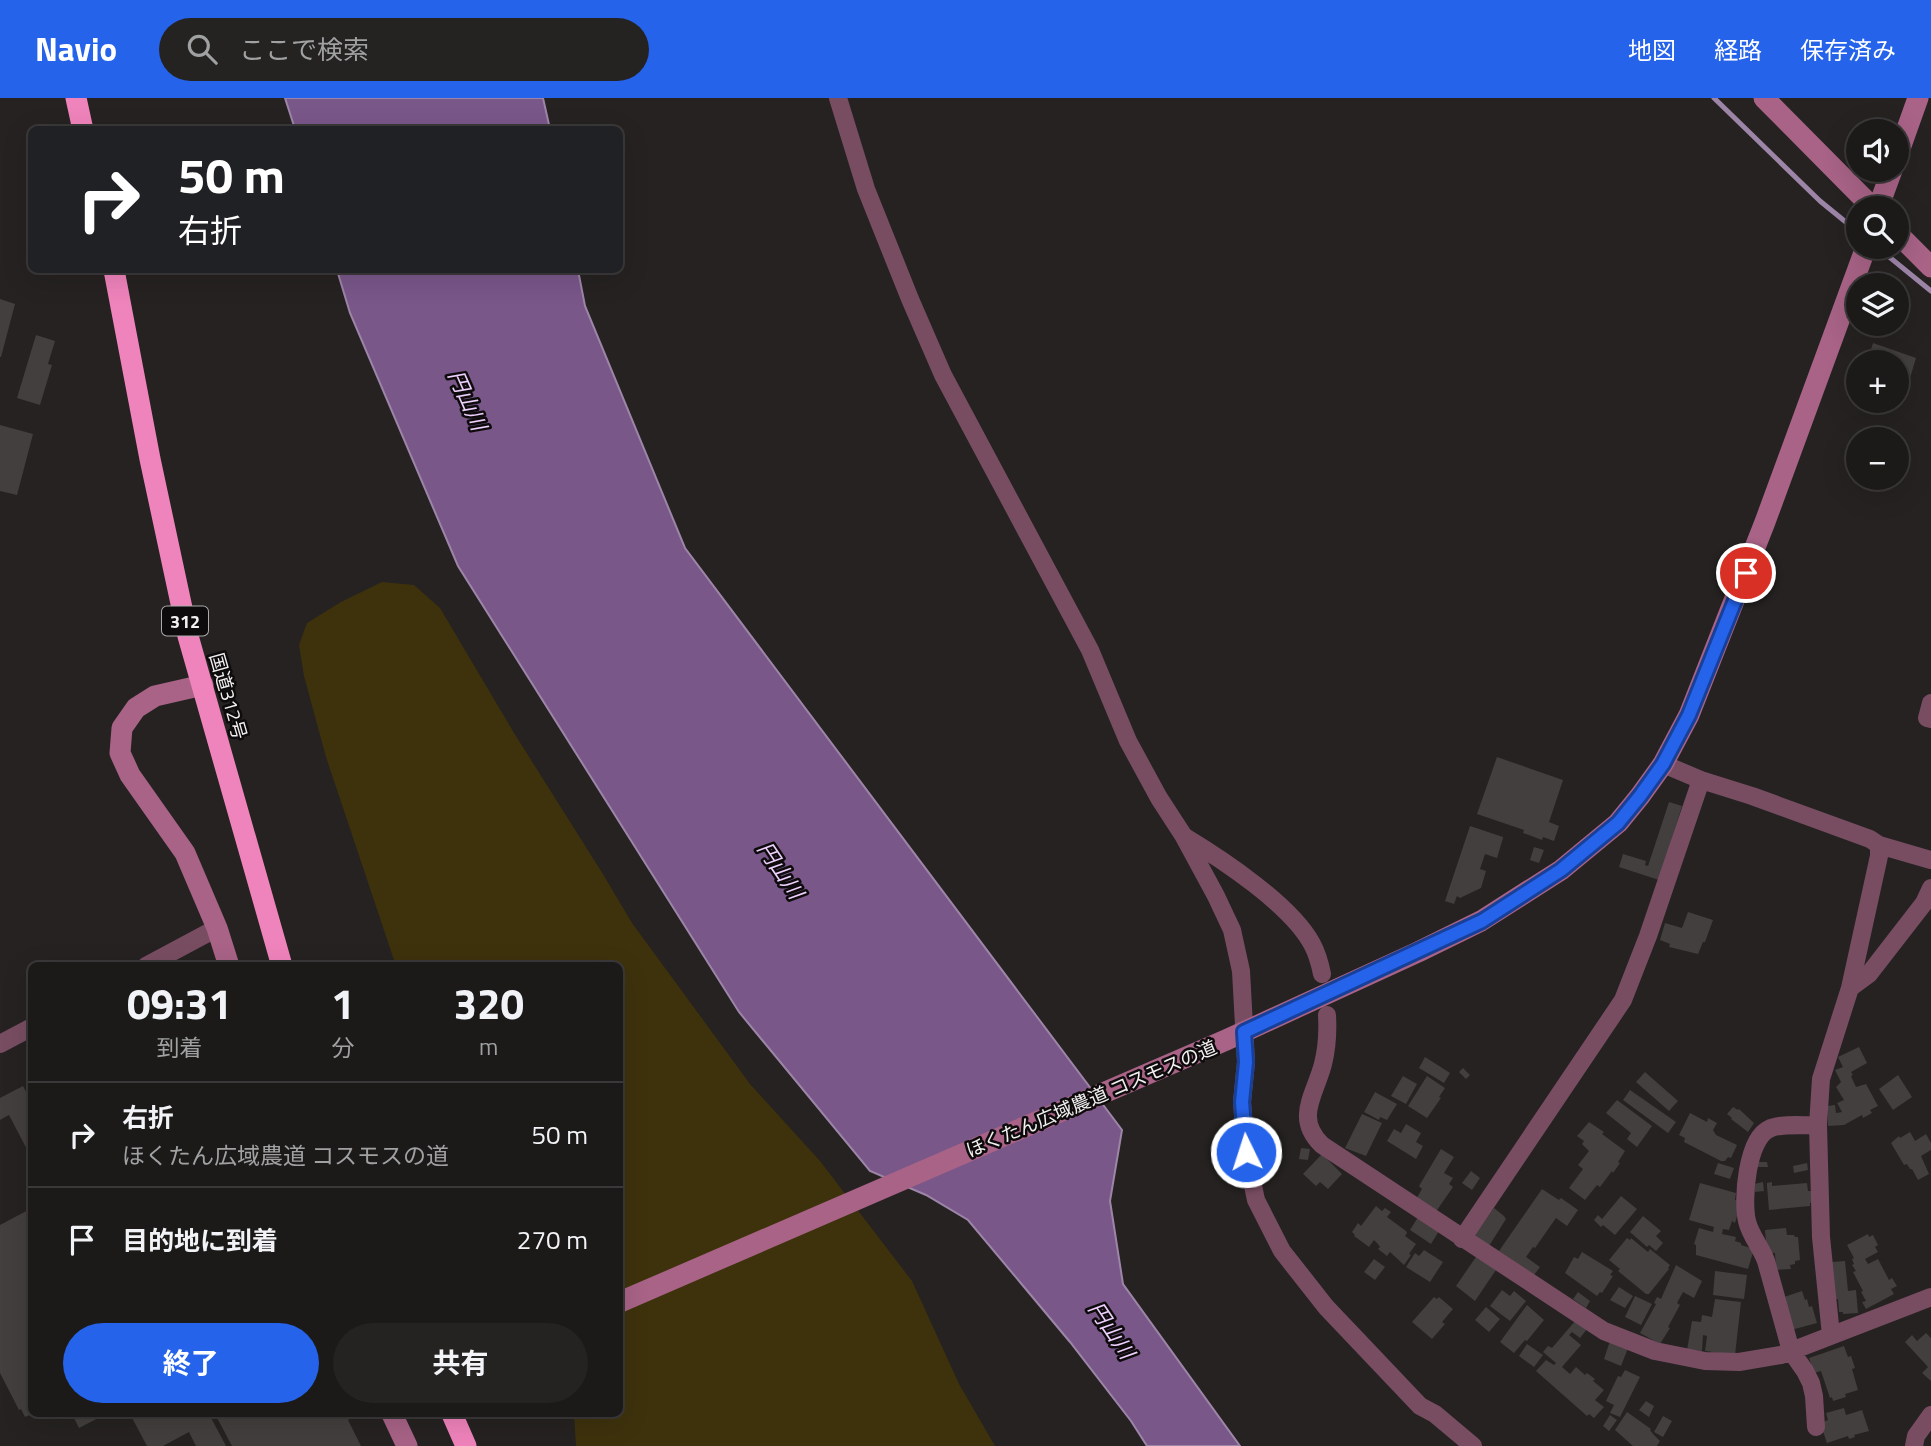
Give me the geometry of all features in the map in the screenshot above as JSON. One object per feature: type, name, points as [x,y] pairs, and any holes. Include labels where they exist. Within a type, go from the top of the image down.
[{"type":"highway","points":[[76,98],[82,126]]},
{"type":"highway","name":"国道312号","points":[[115,273],[188,636],[281,962]]},
{"type":"highway","points":[[453,1417],[466,1446]]},
{"type":"street","points":[[838,98],[866,189],[943,375],[1090,650],[1128,741],[1183,835],[1232,930],[1241,971],[1235,1036],[1246,1062],[1242,1102],[1246,1152],[1256,1200],[1282,1251],[1330,1312],[1420,1406],[1474,1446]]},
{"type":"street","points":[[1764,98],[1861,196]]},
{"type":"street","points":[[1909,123],[1918,98]]},
{"type":"street","points":[[1909,245],[1931,267]]},
{"type":"street","name":"ほくたん広域農道 コスモスの道","points":[[623,1301],[1235,1036],[1482,921],[1561,870],[1618,823],[1663,764],[1689,715],[1717,649],[1862,259]]},
{"type":"street","points":[[202,685],[155,696],[136,709],[122,729],[120,753],[138,786],[185,853],[217,928],[228,962]]},
{"type":"street","points":[[1931,703],[1927,718],[1931,719]]},
{"type":"street","points":[[1663,764],[1870,839],[1879,845],[1931,860]]},
{"type":"street","points":[[1462,1239],[1623,1000],[1648,936],[1701,780]]},
{"type":"street","points":[[1183,835],[1250,882],[1298,924],[1312,944],[1322,974]]},
{"type":"street","points":[[1831,1335],[1821,1237],[1818,1125],[1821,1079],[1850,988],[1879,856],[1879,845]]},
{"type":"street","points":[[1850,988],[1869,974],[1924,903],[1931,888]]},
{"type":"street","points":[[153,962],[217,928]]},
{"type":"street","points":[[1327,1015],[1325,1056],[1308,1111],[1308,1125],[1313,1136],[1322,1145],[1462,1239],[1604,1331],[1656,1351],[1704,1361],[1739,1362],[1781,1355],[1931,1297]]},
{"type":"street","points":[[0,1044],[28,1029]]},
{"type":"street","points":[[1816,1427],[1811,1383],[1791,1351],[1762,1248],[1747,1223],[1745,1204],[1748,1170],[1757,1139],[1776,1127],[1818,1125]]},
{"type":"street","points":[[1914,1446],[1916,1436],[1931,1415]]},
{"type":"street","points":[[393,1417],[407,1446]]},
{"type":"shaded area","points":[[382,582],[414,585],[440,608],[632,923],[750,1084],[820,1161],[912,1281],[959,1384],[995,1446],[576,1446],[574,1417],[623,1417],[623,962],[395,962],[326,757],[304,676],[299,645],[307,623],[341,602]]},
{"type":"water","points":[[285,98],[543,98],[549,126],[294,126]]},
{"type":"water","name":"円山川","points":[[338,273],[579,273],[585,306],[685,548],[1122,1130],[1110,1201],[1123,1284],[1240,1446],[1147,1446],[1070,1342],[968,1220],[926,1195],[870,1171],[739,1012],[458,566],[350,313]]},
{"type":"building","points":[[0,299],[15,304],[1,357],[0,357]]},
{"type":"building","points":[[36,335],[55,341],[48,364],[52,365],[40,405],[17,398]]},
{"type":"building","points":[[1873,343],[1893,350],[1871,350]]},
{"type":"building","points":[[1909,356],[1916,358],[1909,381]]},
{"type":"building","points":[[0,425],[33,434],[17,495],[0,491]]},
{"type":"building","points":[[1497,757],[1563,780],[1549,822],[1559,826],[1554,841],[1543,837],[1542,840],[1523,833],[1524,830],[1477,814]]},
{"type":"building","points":[[1669,802],[1682,806],[1659,880],[1619,867],[1623,854],[1646,861],[1645,865],[1648,866]]},
{"type":"building","points":[[1470,826],[1503,838],[1497,858],[1485,854],[1480,869],[1486,871],[1481,888],[1460,898],[1457,896],[1454,904],[1445,901]]},
{"type":"building","points":[[1534,847],[1544,850],[1539,863],[1530,860]]},
{"type":"building","points":[[1688,912],[1713,920],[1698,954],[1669,947],[1670,944],[1660,940],[1665,923],[1682,928]]},
{"type":"building","points":[[1859,1047],[1867,1063],[1851,1072],[1851,1076],[1856,1087],[1866,1084],[1878,1106],[1863,1118],[1862,1115],[1844,1125],[1828,1126],[1828,1106],[1835,1105],[1836,1113],[1842,1112],[1837,1103],[1844,1100],[1836,1087],[1841,1082],[1835,1070],[1843,1067],[1838,1057]]},
{"type":"building","points":[[1425,1057],[1450,1073],[1444,1083],[1419,1068]]},
{"type":"building","points":[[1463,1068],[1470,1075],[1466,1079],[1459,1072]]},
{"type":"building","points":[[1645,1072],[1678,1101],[1669,1111],[1636,1082]]},
{"type":"building","points":[[1898,1075],[1912,1097],[1893,1110],[1879,1089]]},
{"type":"building","points":[[1403,1076],[1417,1084],[1406,1104],[1391,1096]]},
{"type":"building","points":[[1427,1076],[1445,1088],[1427,1118],[1408,1106]]},
{"type":"building","points":[[23,1086],[28,1095],[28,1151],[9,1115],[0,1120],[0,1098]]},
{"type":"building","points":[[1630,1090],[1676,1122],[1668,1133],[1623,1100]]},
{"type":"building","points":[[1375,1092],[1397,1104],[1387,1120],[1380,1117],[1379,1120],[1364,1112]]},
{"type":"building","points":[[1617,1100],[1652,1126],[1637,1147],[1627,1139],[1631,1133],[1606,1113]]},
{"type":"building","points":[[1733,1107],[1754,1123],[1748,1132],[1727,1114]]},
{"type":"building","points":[[1690,1113],[1707,1122],[1708,1118],[1717,1123],[1713,1130],[1716,1135],[1737,1145],[1731,1158],[1721,1161],[1684,1142],[1685,1138],[1679,1135]]},
{"type":"building","points":[[1362,1114],[1382,1123],[1366,1156],[1345,1148]]},
{"type":"building","points":[[1589,1122],[1625,1151],[1613,1173],[1612,1171],[1600,1187],[1597,1185],[1585,1200],[1569,1188],[1583,1169],[1578,1165],[1589,1151],[1582,1144],[1584,1141],[1577,1136]]},
{"type":"building","points":[[1406,1124],[1421,1133],[1416,1142],[1423,1146],[1416,1159],[1387,1141],[1394,1129],[1401,1133]]},
{"type":"building","points":[[1910,1132],[1915,1141],[1926,1134],[1931,1143],[1931,1150],[1921,1156],[1929,1174],[1918,1180],[1912,1169],[1907,1164],[1904,1165],[1891,1143]]},
{"type":"building","points":[[1301,1148],[1310,1149],[1308,1160],[1299,1159]]},
{"type":"building","points":[[1441,1149],[1454,1157],[1444,1173],[1453,1178],[1449,1184],[1453,1187],[1435,1213],[1415,1201],[1422,1189],[1419,1186]]},
{"type":"building","points":[[1322,1154],[1342,1174],[1328,1189],[1320,1182],[1316,1186],[1303,1174]]},
{"type":"building","points":[[1758,1162],[1767,1162],[1768,1167],[1758,1167]]},
{"type":"building","points":[[1718,1163],[1734,1168],[1730,1179],[1714,1174]]},
{"type":"building","points":[[1807,1163],[1808,1170],[1794,1173],[1793,1166]]},
{"type":"building","points":[[1471,1171],[1480,1178],[1472,1190],[1462,1183]]},
{"type":"building","points":[[1763,1182],[1764,1191],[1755,1192],[1754,1184]]},
{"type":"building","points":[[1772,1182],[1772,1186],[1807,1183],[1808,1191],[1812,1191],[1813,1202],[1810,1206],[1769,1210],[1767,1183]]},
{"type":"building","points":[[1700,1183],[1736,1193],[1735,1200],[1741,1202],[1735,1223],[1732,1221],[1729,1230],[1723,1229],[1722,1234],[1736,1237],[1735,1241],[1741,1245],[1754,1249],[1748,1269],[1696,1255],[1694,1244],[1699,1228],[1713,1232],[1714,1227],[1689,1220]]},
{"type":"building","points":[[1542,1189],[1578,1210],[1567,1226],[1556,1218],[1526,1257],[1540,1267],[1534,1275],[1499,1251]]},
{"type":"building","points":[[1621,1196],[1637,1209],[1615,1235],[1594,1220],[1598,1215],[1602,1219]]},
{"type":"building","points":[[1376,1206],[1382,1211],[1385,1208],[1391,1212],[1387,1217],[1406,1231],[1405,1236],[1416,1244],[1404,1265],[1390,1252],[1387,1256],[1378,1249],[1380,1247],[1374,1240],[1369,1247],[1352,1232],[1358,1223],[1361,1226]]},
{"type":"building","points":[[1494,1208],[1506,1219],[1489,1246],[1475,1235]]},
{"type":"building","points":[[28,1210],[28,1416],[25,1417],[0,1373],[0,1225]]},
{"type":"building","points":[[1643,1216],[1661,1231],[1656,1236],[1663,1243],[1656,1251],[1630,1232]]},
{"type":"building","points":[[1418,1217],[1439,1231],[1431,1244],[1410,1230]]},
{"type":"building","points":[[1786,1228],[1787,1235],[1798,1237],[1800,1260],[1790,1265],[1791,1269],[1776,1270],[1775,1253],[1767,1253],[1765,1230]]},
{"type":"building","points":[[1868,1234],[1869,1237],[1873,1235],[1878,1252],[1865,1259],[1868,1264],[1878,1259],[1889,1280],[1892,1278],[1897,1286],[1891,1289],[1894,1294],[1866,1309],[1862,1302],[1866,1301],[1861,1292],[1863,1291],[1853,1272],[1856,1271],[1852,1265],[1854,1258],[1847,1245]]},
{"type":"building","points":[[1627,1238],[1631,1238],[1648,1252],[1650,1249],[1670,1265],[1649,1294],[1618,1271],[1620,1269],[1609,1260]]},
{"type":"building","points":[[1424,1250],[1443,1262],[1430,1282],[1406,1267],[1415,1253],[1419,1256]]},
{"type":"building","points":[[1582,1252],[1613,1271],[1610,1275],[1613,1276],[1597,1296],[1565,1273],[1574,1257],[1578,1259]]},
{"type":"building","points":[[1478,1254],[1498,1267],[1475,1301],[1456,1286]]},
{"type":"building","points":[[1374,1259],[1385,1267],[1375,1280],[1364,1272]]},
{"type":"building","points":[[1845,1261],[1848,1291],[1856,1290],[1858,1313],[1839,1312],[1838,1299],[1834,1299],[1831,1262]]},
{"type":"building","points":[[1676,1265],[1702,1281],[1694,1298],[1683,1292],[1677,1303],[1680,1305],[1668,1327],[1670,1328],[1660,1344],[1640,1333],[1657,1297],[1661,1299]]},
{"type":"building","points":[[1715,1271],[1747,1275],[1744,1299],[1713,1295]]},
{"type":"building","points":[[1619,1287],[1633,1296],[1625,1308],[1610,1300]]},
{"type":"building","points":[[1502,1290],[1510,1296],[1514,1291],[1526,1301],[1510,1321],[1490,1306]]},
{"type":"building","points":[[1802,1291],[1809,1307],[1812,1306],[1817,1323],[1791,1330],[1781,1298]]},
{"type":"building","points":[[1578,1292],[1590,1301],[1586,1308],[1573,1299]]},
{"type":"building","points":[[1635,1296],[1652,1304],[1641,1325],[1625,1317]]},
{"type":"building","points":[[1434,1297],[1439,1297],[1453,1309],[1432,1339],[1412,1322]]},
{"type":"building","points":[[1715,1299],[1741,1302],[1735,1355],[1705,1351],[1707,1336],[1703,1335],[1702,1351],[1687,1350],[1692,1321],[1701,1322],[1702,1315],[1712,1317]]},
{"type":"building","points":[[1527,1305],[1544,1320],[1514,1353],[1500,1342]]},
{"type":"building","points":[[1486,1307],[1500,1319],[1489,1332],[1475,1320]]},
{"type":"building","points":[[1576,1320],[1587,1329],[1580,1338],[1572,1332],[1569,1335],[1581,1345],[1562,1367],[1570,1374],[1576,1367],[1585,1375],[1587,1373],[1604,1390],[1595,1400],[1604,1407],[1594,1418],[1589,1414],[1587,1416],[1536,1371],[1546,1360],[1554,1365],[1556,1363],[1543,1352],[1548,1346],[1552,1348]]},
{"type":"building","points":[[1926,1333],[1931,1338],[1931,1381],[1922,1373],[1928,1367],[1905,1342],[1912,1335],[1917,1341]]},
{"type":"building","points":[[1610,1341],[1628,1348],[1621,1366],[1604,1359]]},
{"type":"building","points":[[1527,1344],[1543,1355],[1534,1367],[1519,1356]]},
{"type":"building","points":[[1844,1346],[1855,1368],[1852,1369],[1858,1390],[1833,1401],[1821,1371],[1814,1373],[1809,1358]]},
{"type":"building","points":[[1625,1370],[1640,1377],[1620,1417],[1610,1413],[1614,1405],[1606,1401],[1618,1376],[1621,1377]]},
{"type":"building","points":[[1646,1401],[1654,1406],[1649,1417],[1639,1410]]},
{"type":"building","points":[[1844,1408],[1846,1415],[1862,1410],[1869,1431],[1849,1439],[1848,1436],[1827,1443],[1820,1423],[1828,1420],[1826,1413]]},
{"type":"building","points":[[1627,1412],[1651,1429],[1660,1441],[1657,1446],[1633,1446],[1615,1430]]},
{"type":"building","points":[[1610,1415],[1617,1420],[1609,1431],[1603,1426]]},
{"type":"building","points":[[1663,1416],[1672,1421],[1663,1437],[1654,1432]]},
{"type":"building","points":[[74,1417],[100,1417],[79,1428]]},
{"type":"building","points":[[132,1417],[211,1417],[226,1446],[196,1446],[189,1432],[163,1446],[147,1446]]},
{"type":"building","points":[[217,1417],[350,1417],[348,1420],[361,1446],[232,1446]]},
{"type":"waterway","points":[[1714,98],[1820,201],[1846,222]]},
{"type":"waterway","points":[[1892,259],[1931,291]]},
{"type":"route","points":[[1246,1152],[1242,1102],[1246,1062],[1244,1032],[1482,921],[1561,870],[1618,823],[1663,764],[1689,715],[1746,573]]}]
